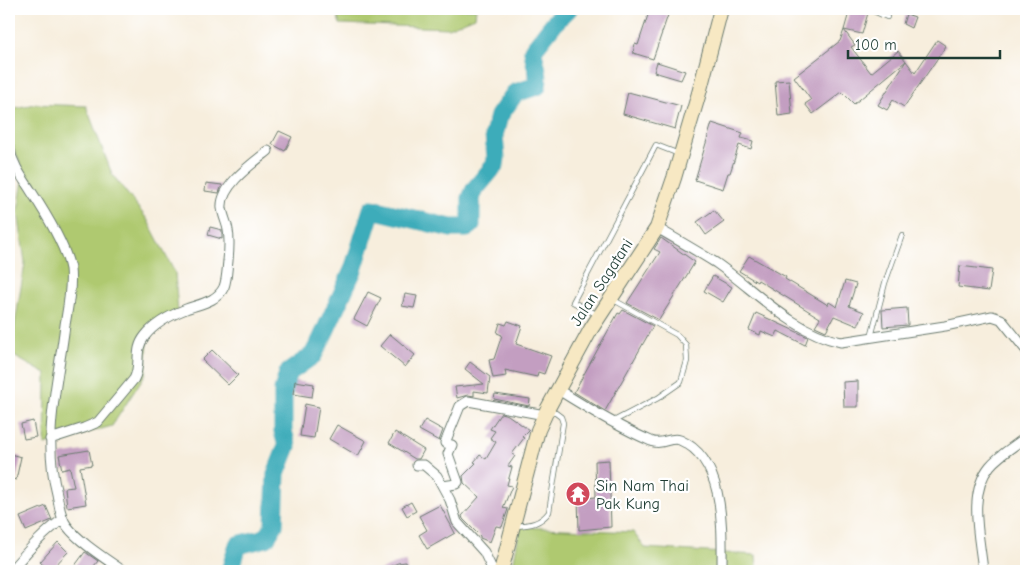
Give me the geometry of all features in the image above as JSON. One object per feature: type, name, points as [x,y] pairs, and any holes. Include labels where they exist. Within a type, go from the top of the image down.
[{"type":"street","name":"Jalan Sagatani","points":[[501,571],[538,430],[546,411],[599,316],[657,228],[681,155],[721,9]]},
{"type":"street","points":[[9,148],[16,168],[64,248],[70,270],[71,283],[52,402],[50,439],[51,472],[63,519],[72,532],[123,571]]},
{"type":"street","points":[[50,439],[98,422],[134,379],[137,371],[138,347],[148,332],[162,321],[187,309],[203,304],[220,292],[227,277],[229,246],[228,231],[222,210],[223,202],[227,192],[239,175],[268,151]]},
{"type":"street","points":[[657,228],[716,264],[785,316],[816,335],[840,342],[945,326],[992,316],[1001,318],[1026,350]]},
{"type":"street","points":[[557,389],[612,422],[654,442],[661,443],[672,439],[681,440],[701,457],[710,470],[718,491],[722,534],[722,571]]},
{"type":"street","points":[[443,486],[458,482],[448,454],[452,445],[445,443],[460,406],[464,402],[546,411]]},
{"type":"street","points":[[983,571],[977,526],[978,498],[982,482],[994,462],[1026,436]]},
{"type":"street","points":[[417,465],[424,465],[430,468],[437,476],[450,500],[457,522],[484,552],[493,571]]},
{"type":"street","points":[[10,571],[47,531],[63,519]]},
{"type":"lane","points":[[869,9],[887,17]]},
{"type":"lane","points":[[599,316],[573,302],[656,146],[681,155]]},
{"type":"lane","points":[[871,337],[885,283],[902,235]]},
{"type":"lane","points":[[610,299],[677,335],[686,346],[687,361],[681,382],[658,398],[612,422]]},
{"type":"lane","points":[[513,526],[535,524],[543,520],[549,512],[563,423],[561,417],[546,411]]},
{"type":"green space","points":[[335,9],[476,9],[475,17],[448,28],[340,24]]},
{"type":"green space","points":[[35,104],[86,106],[112,174],[147,219],[175,273],[178,313],[148,338],[146,373],[112,426],[45,445],[46,374],[10,354],[25,263],[18,211],[24,173],[9,136],[9,109]]},
{"type":"green space","points":[[520,527],[633,532],[645,548],[756,555],[757,571],[512,571]]},
{"type":"building","points":[[650,9],[668,15],[653,59],[633,53],[635,44],[638,45]]},
{"type":"building","points":[[850,9],[865,9],[868,13],[862,34],[844,30]]},
{"type":"building","points":[[906,14],[915,17],[911,28],[903,24]]},
{"type":"building","points":[[844,30],[855,45],[851,47],[871,73],[898,51],[906,61],[854,104],[842,92],[813,114],[805,104],[811,100],[794,77],[840,41]]},
{"type":"building","points":[[937,40],[946,46],[904,107],[893,100],[887,110],[878,105],[906,61],[915,73]]},
{"type":"building","points":[[657,62],[685,71],[681,80],[654,72]]},
{"type":"building","points":[[789,80],[792,114],[778,116],[775,81]]},
{"type":"building","points":[[628,92],[681,106],[675,129],[623,114]]},
{"type":"building","points":[[712,123],[743,133],[741,138],[753,141],[751,149],[739,145],[723,189],[695,180]]},
{"type":"building","points":[[279,131],[292,137],[285,151],[272,144]]},
{"type":"building","points":[[206,183],[222,185],[219,193],[205,191]]},
{"type":"building","points":[[714,210],[724,222],[706,235],[697,222]]},
{"type":"building","points":[[210,227],[222,230],[222,239],[208,235]]},
{"type":"building","points":[[661,238],[695,262],[659,320],[627,303],[660,252],[654,249]]},
{"type":"building","points":[[749,256],[786,277],[785,279],[828,305],[829,302],[837,307],[845,281],[856,284],[849,306],[864,312],[858,326],[834,316],[826,331],[815,326],[820,318],[758,280],[757,282],[739,271]]},
{"type":"building","points":[[960,266],[992,270],[989,291],[958,287]]},
{"type":"building","points":[[713,276],[732,287],[723,302],[704,291]]},
{"type":"building","points":[[368,292],[381,298],[367,326],[354,319]]},
{"type":"building","points":[[405,294],[417,296],[414,308],[402,306]]},
{"type":"building","points":[[907,308],[908,325],[883,327],[882,310]]},
{"type":"building","points":[[623,310],[653,326],[605,411],[574,392],[618,313],[620,314]]},
{"type":"building","points":[[756,313],[808,337],[805,345],[778,331],[775,337],[761,331],[760,335],[749,330]]},
{"type":"building","points":[[508,321],[522,326],[516,344],[551,356],[544,374],[538,372],[537,377],[505,370],[506,376],[493,378],[489,360],[494,359],[502,335],[497,333],[500,323],[506,325]]},
{"type":"building","points":[[390,334],[415,355],[405,367],[380,346]]},
{"type":"building","points":[[212,350],[238,375],[228,385],[202,360]]},
{"type":"building","points":[[470,362],[490,377],[488,393],[474,391],[474,396],[468,395],[457,398],[455,387],[484,384],[465,369]]},
{"type":"building","points":[[295,381],[314,384],[312,397],[293,394]]},
{"type":"building","points":[[858,381],[858,407],[844,407],[843,382]]},
{"type":"building","points":[[495,394],[530,399],[529,406],[494,399]]},
{"type":"building","points":[[305,404],[319,407],[314,438],[300,436]]},
{"type":"building","points":[[501,413],[508,415],[529,430],[522,437],[524,438],[512,454],[515,456],[508,466],[512,467],[507,485],[512,486],[503,508],[508,509],[502,527],[496,526],[490,542],[480,538],[463,519],[462,516],[479,497],[464,483],[463,476],[476,463],[474,462],[480,455],[486,459],[496,442],[490,438],[495,431],[490,429]]},
{"type":"building","points":[[425,420],[443,430],[439,441],[419,430]]},
{"type":"building","points":[[33,421],[36,437],[24,439],[21,424]]},
{"type":"building","points":[[337,425],[366,441],[358,456],[329,439]]},
{"type":"building","points":[[395,432],[424,450],[419,459],[415,459],[389,443]]},
{"type":"building","points":[[89,450],[92,465],[80,467],[86,504],[67,507],[65,488],[74,487],[70,468],[62,470],[59,455]]},
{"type":"building","points":[[10,454],[21,457],[16,480],[9,478]]},
{"type":"building","points":[[609,460],[611,527],[579,530],[578,499],[596,497],[595,461]]},
{"type":"building","points":[[411,502],[416,511],[407,516],[402,507]]},
{"type":"building","points":[[440,505],[455,533],[427,549],[419,535],[427,530],[419,516]]},
{"type":"building","points":[[46,506],[52,520],[26,531],[20,517]]},
{"type":"building","points":[[58,542],[68,552],[50,571],[40,562]]},
{"type":"building","points":[[85,552],[98,561],[90,571],[71,571]]},
{"type":"building","points":[[406,562],[407,571],[378,571],[398,563]]},
{"type":"waterway","points":[[230,571],[238,545],[266,538],[274,525],[276,474],[287,446],[283,431],[283,391],[288,373],[313,355],[321,340],[353,270],[372,209],[451,228],[467,228],[471,225],[471,198],[475,189],[495,165],[494,135],[499,116],[515,93],[537,86],[538,81],[533,50],[568,9]]},
{"type":"place","name":"Sin Nam Thai Pak Kung","points":[[578,494]]}]
